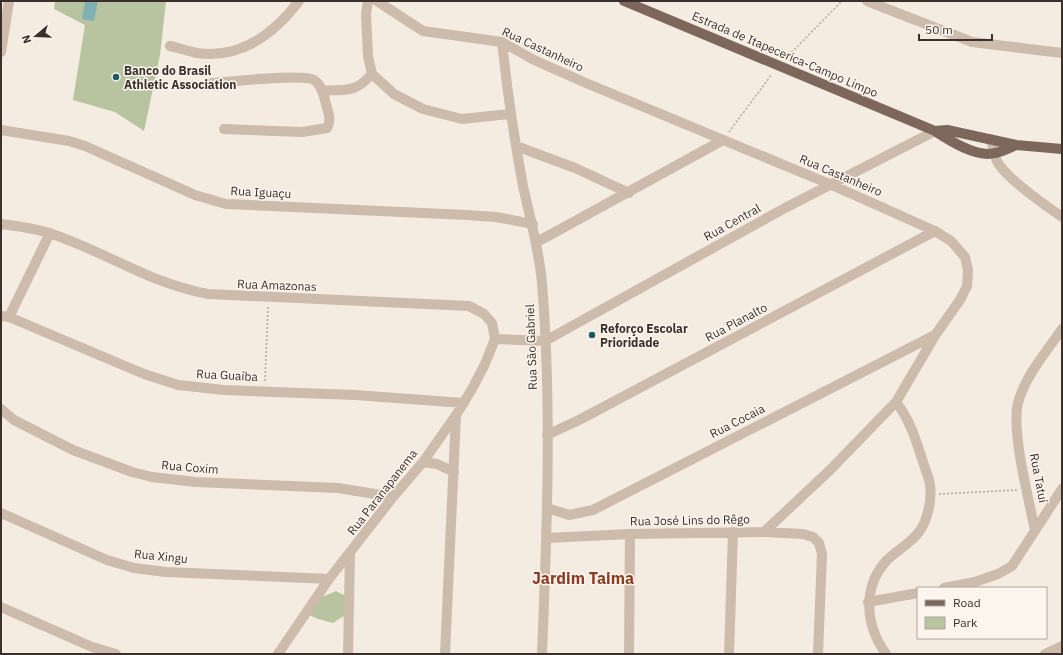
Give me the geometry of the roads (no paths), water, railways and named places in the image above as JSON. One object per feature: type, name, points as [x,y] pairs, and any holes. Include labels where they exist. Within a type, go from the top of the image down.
[{"type":"main road","name":"Estrada de Itapecerica-Campo Limpo","points":[[624,1],[935,131],[952,142],[971,151],[994,154],[1016,145]]},
{"type":"main road","name":"Estrada de Itapecerica-Campo Limpo","points":[[935,131],[947,130],[1016,145],[1062,149]]},
{"type":"street","points":[[1,52],[9,1]]},
{"type":"street","points":[[170,46],[197,53],[226,52],[245,47],[276,28],[299,1]]},
{"type":"street","points":[[368,1],[366,14],[368,56],[372,74],[394,94],[406,102],[430,111],[462,119],[509,114]]},
{"type":"street","name":"Rua Castanheiro","points":[[377,1],[423,31],[502,42],[534,60],[586,83],[832,185],[935,231],[951,241],[959,249],[965,258],[968,270],[967,286],[960,300],[936,334],[896,402],[830,470],[764,532]]},
{"type":"street","points":[[867,1],[972,42],[1062,53]]},
{"type":"street","name":"Rua São Gabriel","points":[[502,42],[509,114],[537,242],[542,282],[547,435],[547,538],[542,654]]},
{"type":"street","points":[[322,91],[355,88],[362,85],[372,74]]},
{"type":"street","points":[[212,83],[307,78],[317,82],[322,91],[330,119],[327,128],[302,132],[224,128]]},
{"type":"street","name":"Rua Iguaçu","points":[[1,130],[69,141],[86,146],[195,195],[226,204],[466,215],[496,217],[533,224]]},
{"type":"street","name":"Rua Central","points":[[545,341],[609,304],[935,131]]},
{"type":"street","points":[[991,139],[994,154],[999,164],[1007,174],[1062,217]]},
{"type":"street","points":[[537,242],[629,193],[723,140]]},
{"type":"street","points":[[516,146],[574,168],[629,193]]},
{"type":"street","name":"Rua Amazonas","points":[[1,224],[50,233],[138,273],[176,287],[208,294],[469,306],[476,308],[492,323],[495,339]]},
{"type":"street","name":"Rua Planalto","points":[[547,435],[581,419],[935,231]]},
{"type":"street","points":[[5,316],[50,233]]},
{"type":"street","name":"Rua Guaíba","points":[[5,316],[163,382],[201,388],[355,395],[464,403]]},
{"type":"street","name":"Rua Tatuí","points":[[1035,531],[1017,423],[1018,403],[1029,378],[1062,329]]},
{"type":"street","name":"Rua Cocaia","points":[[547,508],[569,515],[593,510],[936,334]]},
{"type":"street","points":[[495,339],[545,341]]},
{"type":"street","name":"Rua Paranapanema","points":[[278,654],[329,579],[350,554],[393,496],[423,462],[456,415],[485,364],[495,339]]},
{"type":"street","points":[[886,654],[876,637],[870,619],[868,602],[874,579],[887,560],[919,532],[925,520],[930,494],[930,484],[912,429],[896,402]]},
{"type":"street","name":"Rua Coxim","points":[[1,408],[14,420],[73,450],[132,472],[152,477],[196,482],[338,488],[393,496]]},
{"type":"street","points":[[445,654],[456,415]]},
{"type":"street","points":[[423,462],[442,466],[454,472]]},
{"type":"street","points":[[949,587],[975,582],[998,574],[1012,566],[1062,490]]},
{"type":"street","name":"Rua Xingu","points":[[1,513],[107,560],[134,568],[166,572],[329,579]]},
{"type":"street","points":[[729,654],[733,532]]},
{"type":"street","name":"Rua José Lins do Rêgo","points":[[547,538],[630,534],[733,532],[803,534],[813,537],[819,544],[822,554],[818,654]]},
{"type":"street","points":[[629,654],[630,534]]},
{"type":"street","points":[[348,654],[350,554]]},
{"type":"street","points":[[868,602],[917,593]]},
{"type":"street","points":[[1,607],[92,647],[116,654]]},
{"type":"street","points":[[1044,654],[1062,646]]},
{"type":"water","points":[[85,1],[98,1],[94,21],[82,19]]},
{"type":"place","name":"Banco do Brasil Athletic Association","points":[[116,77]]},
{"type":"place","name":"Reforço Escolar Prioridade","points":[[592,335]]},
{"type":"district","name":"Jardim Taima","points":[[583,578]]}]
